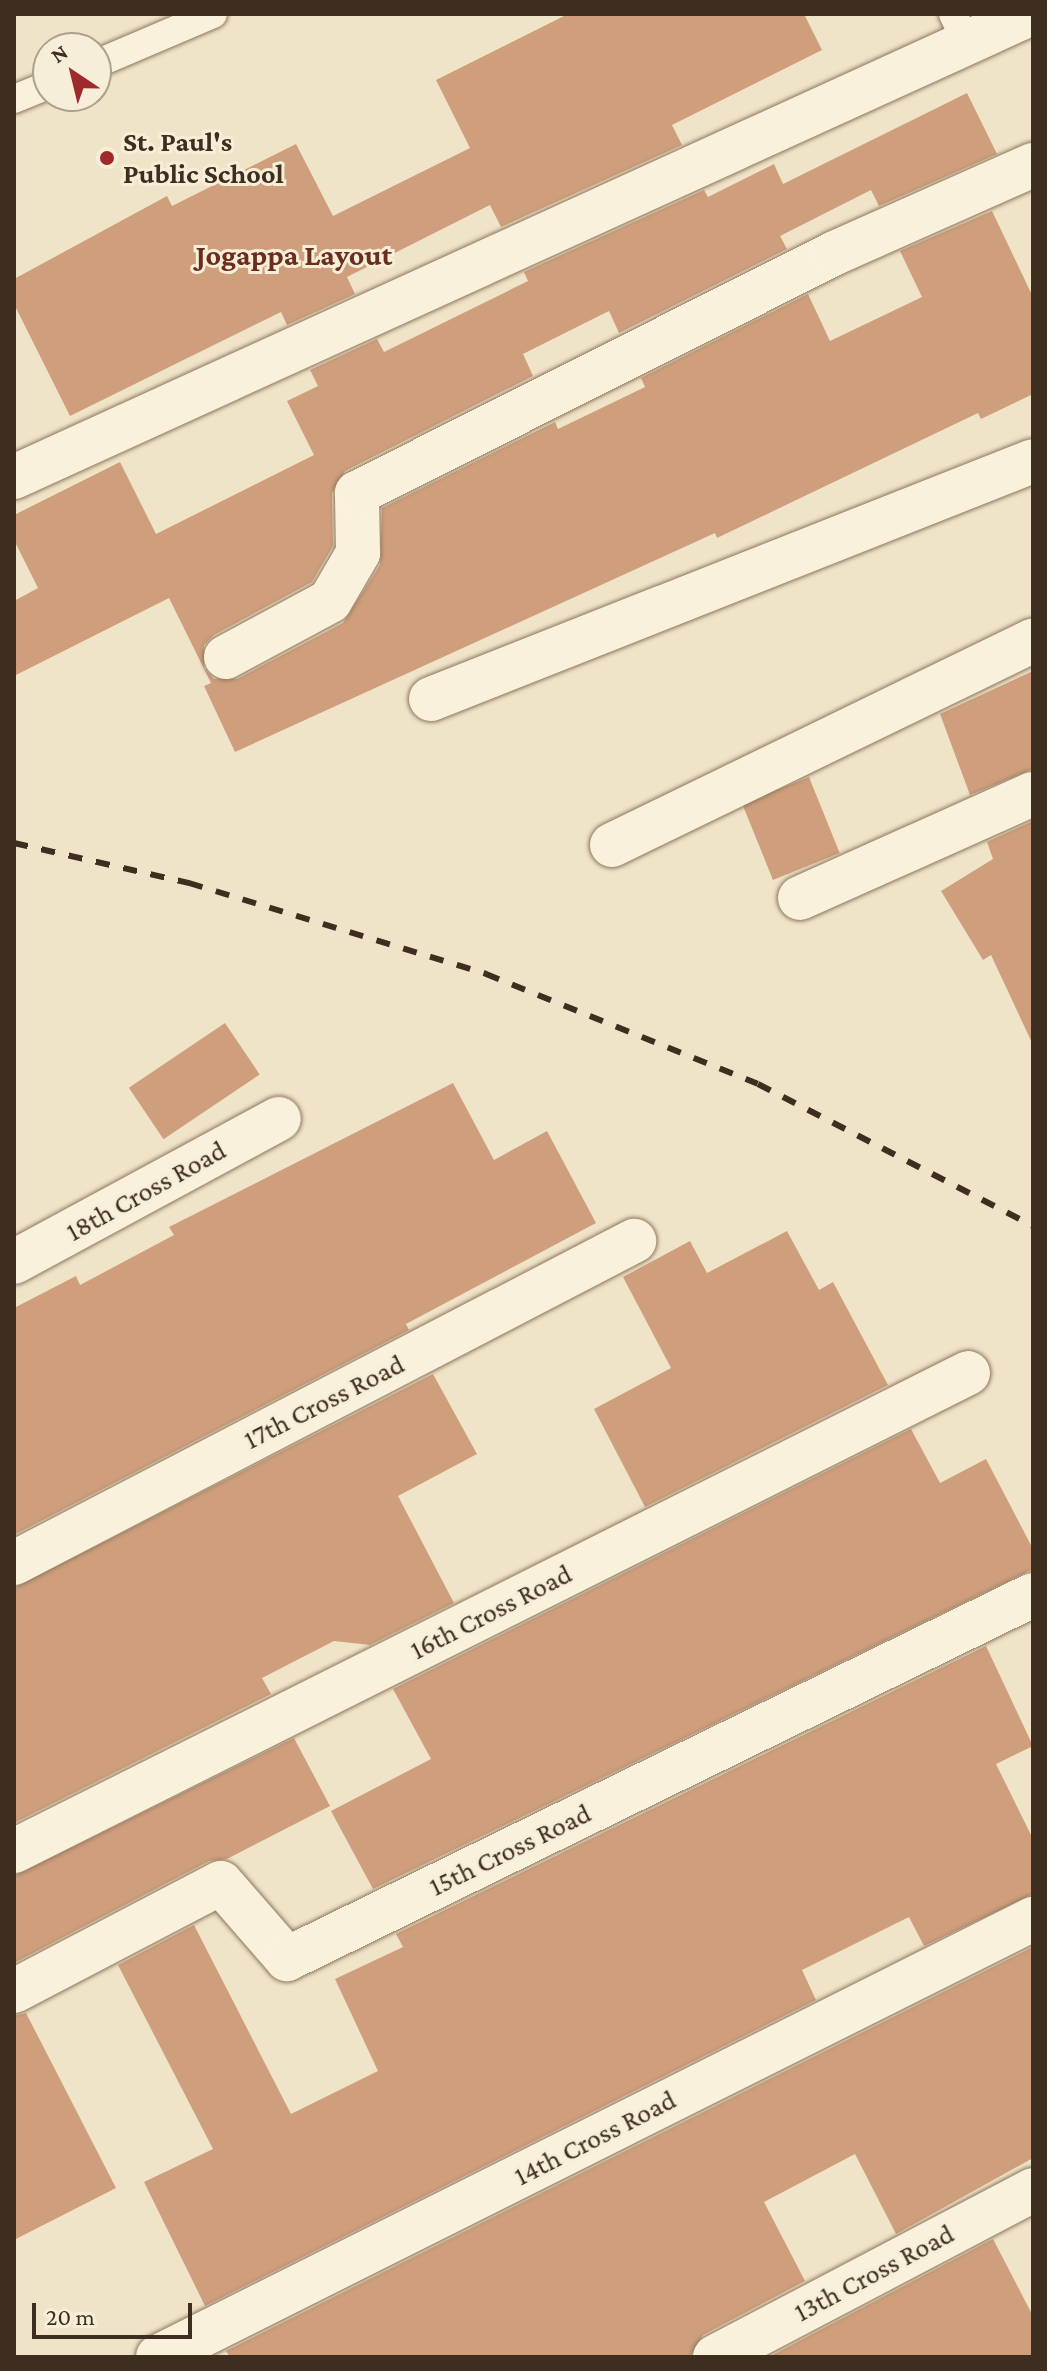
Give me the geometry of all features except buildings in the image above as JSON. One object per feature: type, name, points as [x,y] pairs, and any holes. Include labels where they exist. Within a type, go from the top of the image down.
[{"type":"street","points":[[14,477],[960,29],[1030,14]]},
{"type":"street","points":[[226,657],[330,601],[358,553],[357,493],[835,253],[1033,165]]},
{"type":"street","points":[[431,699],[1033,461]]},
{"type":"street","points":[[612,845],[1033,641]]},
{"type":"street","points":[[800,898],[1033,794]]},
{"type":"street","name":"18th Cross Road","points":[[14,1262],[279,1119]]},
{"type":"street","name":"17th Cross Road","points":[[14,1563],[634,1241]]},
{"type":"street","name":"16th Cross Road","points":[[14,1851],[968,1373]]},
{"type":"street","name":"15th Cross Road","points":[[14,1991],[221,1883],[287,1959],[1033,1595]]},
{"type":"street","name":"14th Cross Road","points":[[158,2357],[1033,1919]]},
{"type":"street","name":"13th Cross Road","points":[[715,2357],[1033,2190]]},
{"type":"lane","points":[[112,57],[213,14]]},
{"type":"railway","points":[[14,843],[189,883],[486,974],[758,1084],[1033,1226]]},
{"type":"place","name":"St. Paul's Public School","points":[[107,158]]},
{"type":"district","name":"Jogappa Layout","points":[[294,255]]}]
